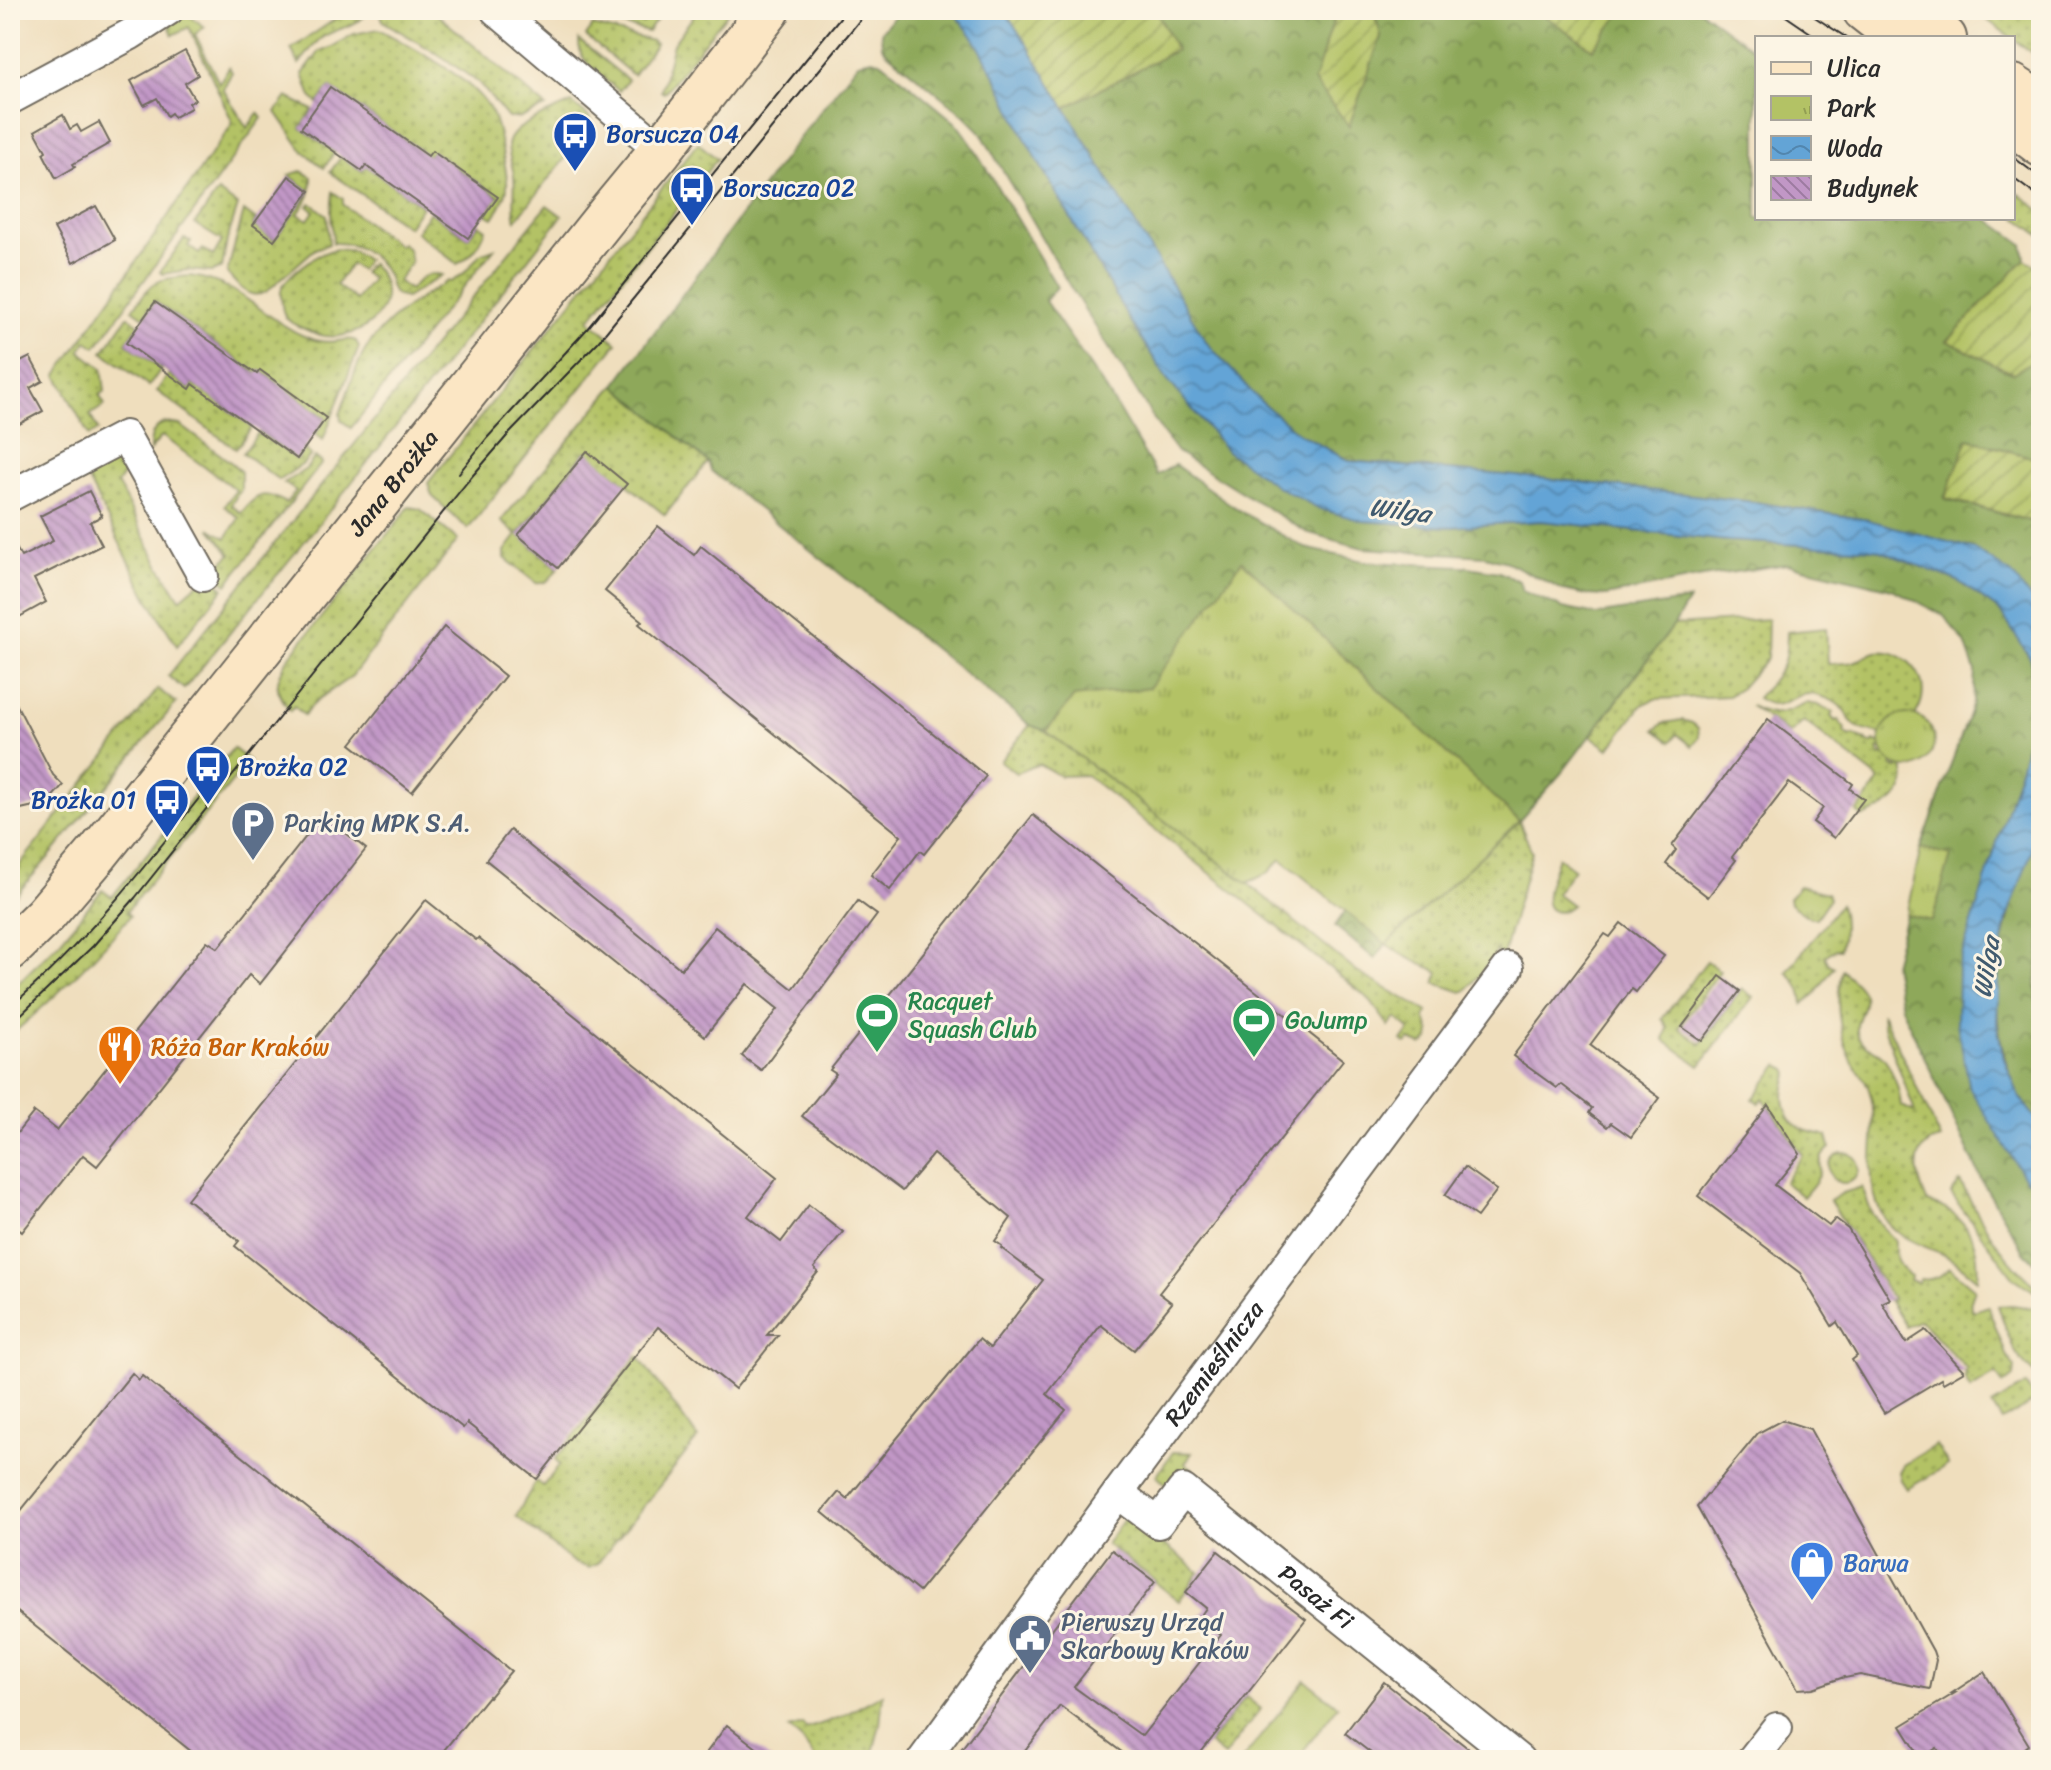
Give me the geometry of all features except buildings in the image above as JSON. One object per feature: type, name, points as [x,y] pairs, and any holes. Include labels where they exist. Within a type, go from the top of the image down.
[{"type":"main road","name":"Jana Brożka","points":[[10,949],[45,915],[98,853],[661,150],[769,10]]},
{"type":"main road","points":[[1864,10],[1897,36]]},
{"type":"main road","points":[[1908,10],[1942,36]]},
{"type":"main road","points":[[2015,87],[2041,104]]},
{"type":"main road","points":[[2015,126],[2041,145]]},
{"type":"street","points":[[10,99],[131,34],[168,10]]},
{"type":"street","points":[[496,10],[661,150]]},
{"type":"street","points":[[10,496],[125,436],[203,576]]},
{"type":"street","name":"Rzemieślnicza","points":[[923,1760],[1508,968]]},
{"type":"street","name":"Pasaż Fi","points":[[1118,1493],[1158,1523],[1183,1490],[1519,1760]]},
{"type":"street","points":[[1752,1760],[1777,1728]]},
{"type":"green space","points":[[349,10],[369,10],[353,24],[320,39],[299,64],[291,49]]},
{"type":"green space","points":[[380,10],[432,10],[546,107],[520,118],[508,118],[479,83],[383,21]]},
{"type":"green space","points":[[597,10],[621,10],[621,16],[643,24],[653,10],[662,12],[648,32],[592,17]]},
{"type":"green space","points":[[698,10],[730,10],[664,93],[661,91],[673,44]]},
{"type":"green space","points":[[899,10],[952,10],[974,37],[1028,144],[1129,319],[1167,379],[1227,451],[1363,521],[1449,527],[1541,521],[1728,541],[1876,549],[1958,581],[2000,611],[2031,659],[2034,714],[1958,968],[2024,1177],[2041,1192],[2041,1267],[2025,1253],[1984,1185],[1901,1007],[1893,964],[1906,915],[1932,921],[1950,856],[1921,848],[1973,703],[1975,671],[1965,643],[1943,615],[1892,589],[1787,564],[1606,596],[1587,595],[1563,590],[1507,562],[1485,556],[1363,548],[1306,532],[1177,452],[1066,280],[980,131],[882,46],[881,32]]},
{"type":"green space","points":[[1004,10],[1156,10],[1176,50],[1064,108]]},
{"type":"green space","points":[[1156,10],[1333,10],[1349,125],[1381,37],[1374,10],[1536,10],[1593,49],[1623,10],[1700,10],[1755,51],[1755,220],[1990,220],[2023,244],[2025,259],[1948,341],[2012,373],[2041,356],[2041,460],[1969,439],[1945,499],[2041,524],[2041,612],[2038,606],[1869,520],[1755,502],[1350,461],[1298,433],[1259,400],[1207,343],[1064,108],[1175,50]]},
{"type":"green space","points":[[1333,10],[1374,10],[1381,36],[1349,126],[1314,81],[1334,19]]},
{"type":"green space","points":[[1536,10],[1623,10],[1593,49]]},
{"type":"green space","points":[[1974,10],[2040,10],[2041,58],[2015,41],[2015,36],[2009,36]]},
{"type":"green space","points":[[187,14],[205,27],[195,34],[219,83],[229,67],[232,72],[223,89],[247,128],[258,113],[262,118],[96,347],[87,341],[80,351],[102,368],[105,391],[99,395],[105,405],[90,415],[98,430],[89,436],[57,375],[233,123],[189,27],[173,35],[169,25]]},
{"type":"green space","points":[[593,26],[656,44],[633,75],[586,36]]},
{"type":"green space","points":[[379,29],[457,76],[492,113],[507,181],[506,194],[493,218],[486,214],[498,196],[432,151],[428,156],[330,87],[318,103],[311,97],[303,74],[320,51],[354,34]]},
{"type":"green space","points":[[579,40],[628,80],[619,91],[587,63],[579,48]]},
{"type":"green space","points":[[872,59],[882,62],[956,123],[971,143],[1057,287],[1045,301],[1107,391],[1157,475],[1175,465],[1240,511],[1305,548],[1368,562],[1463,566],[1499,572],[1519,581],[1522,591],[1563,608],[1596,615],[1689,600],[1674,625],[1564,770],[1519,821],[1386,944],[1375,959],[1335,926],[1346,910],[1281,859],[1268,873],[1247,883],[1046,731],[1030,725],[711,471],[708,462],[615,385],[859,62]]},
{"type":"green space","points":[[287,97],[313,110],[301,128],[335,152],[324,168],[303,151],[276,112]]},
{"type":"green space","points":[[572,103],[593,123],[516,220],[514,177],[508,147],[510,139],[534,120]]},
{"type":"green space","points":[[698,143],[717,159],[589,320],[617,343],[468,529],[432,496],[428,483]]},
{"type":"green space","points":[[341,157],[362,171],[366,166],[422,206],[408,227],[330,172]]},
{"type":"green space","points":[[301,171],[312,177],[310,191],[289,175]]},
{"type":"green space","points":[[310,191],[298,214],[308,220],[314,211],[308,206],[311,203],[327,215],[329,244],[315,249],[266,292],[255,295],[240,287],[227,273],[244,211],[256,220],[253,225],[274,240]]},
{"type":"green space","points":[[2015,191],[2041,211],[2041,236],[2015,216]]},
{"type":"green space","points":[[218,192],[238,206],[222,268],[212,272],[160,272],[184,239],[191,241],[188,246],[199,254],[203,249],[213,256],[222,241],[195,224]]},
{"type":"green space","points":[[333,192],[343,199],[343,205],[399,246],[402,243],[408,249],[411,262],[398,281],[409,290],[427,275],[442,275],[406,298],[395,294],[388,277],[371,255],[357,247],[333,243]]},
{"type":"green space","points":[[547,205],[562,216],[184,689],[168,676]]},
{"type":"green space","points":[[430,212],[468,238],[479,224],[486,229],[475,250],[457,264],[416,232]]},
{"type":"green space","points":[[337,249],[353,251],[367,260],[360,270],[351,264],[336,285],[356,300],[372,279],[363,272],[371,263],[381,277],[385,291],[384,304],[378,316],[355,332],[324,336],[287,319],[281,290],[302,266],[315,257]]},
{"type":"green space","points":[[494,249],[351,428],[341,420],[340,414],[358,364],[374,338],[392,319],[464,273],[480,254]]},
{"type":"green space","points":[[2025,259],[2041,268],[2041,356],[2013,373],[1947,341]]},
{"type":"green space","points":[[190,276],[238,293],[306,337],[325,342],[356,341],[359,347],[323,440],[315,434],[326,418],[261,371],[258,374],[155,302],[144,317],[133,309],[156,283]]},
{"type":"green space","points":[[128,316],[139,324],[126,343],[161,369],[149,386],[103,352]]},
{"type":"green space","points":[[169,374],[189,389],[194,384],[252,427],[236,449],[157,391]]},
{"type":"green space","points":[[615,385],[708,462],[665,515],[586,451],[518,534],[558,568],[547,581],[536,583],[505,558],[505,551],[517,535],[501,521]]},
{"type":"green space","points":[[165,423],[180,425],[241,472],[241,489],[231,505],[241,513],[261,496],[272,496],[286,503],[296,491],[284,483],[306,469],[315,457],[322,463],[227,584],[211,573],[231,554],[210,528],[226,538],[239,518],[224,506],[236,490],[162,436],[150,450],[153,434],[157,427]]},
{"type":"green space","points":[[259,432],[296,459],[304,449],[311,455],[279,480],[243,453]]},
{"type":"green space","points":[[1968,439],[2041,460],[2041,524],[1945,498]]},
{"type":"green space","points":[[114,458],[130,466],[117,483],[180,599],[208,575],[224,588],[177,646],[147,597],[82,468]]},
{"type":"green space","points":[[409,507],[420,509],[458,540],[352,676],[316,701],[304,715],[294,706],[290,711],[278,686],[287,660]]},
{"type":"green space","points":[[1242,561],[1519,821],[1386,944],[1281,859],[1268,873],[1247,883],[1046,731],[1074,697],[1149,688]]},
{"type":"green space","points":[[1768,619],[1767,658],[1741,688],[1728,696],[1655,699],[1642,705],[1609,749],[1591,736],[1674,625]]},
{"type":"green space","points":[[1826,628],[1828,664],[1853,662],[1883,652],[1909,662],[1918,674],[1923,689],[1915,715],[1895,718],[1881,734],[1859,728],[1842,708],[1818,695],[1803,695],[1780,704],[1766,703],[1757,698],[1781,669],[1786,654],[1787,632]]},
{"type":"green space","points":[[158,689],[176,703],[10,902],[10,877]]},
{"type":"green space","points":[[1806,703],[1833,712],[1831,716],[1838,720],[1850,737],[1853,735],[1865,742],[1880,744],[1880,756],[1884,755],[1892,763],[1891,766],[1903,768],[1904,786],[1895,799],[1863,817],[1857,812],[1880,780],[1804,721],[1790,734],[1750,706],[1778,713]]},
{"type":"green space","points":[[1907,714],[1926,722],[1934,741],[1926,760],[1907,768],[1888,760],[1880,741],[1888,722]]},
{"type":"green space","points":[[1682,720],[1698,728],[1699,737],[1692,746],[1677,734],[1671,742],[1655,730],[1664,723]]},
{"type":"green space","points":[[1030,725],[1046,731],[1247,883],[1357,972],[1428,1012],[1425,1017],[1430,1031],[1429,1040],[1422,1045],[1410,1040],[1406,1044],[1402,1041],[1410,1030],[1396,1018],[1389,1026],[1368,998],[1086,775],[1060,776],[1039,764],[1016,773],[1000,761]]},
{"type":"green space","points":[[233,748],[249,761],[126,912],[130,916],[73,979],[10,1036],[10,991],[60,941],[102,890],[112,897]]},
{"type":"green space","points":[[1519,821],[1532,852],[1501,962],[1497,949],[1492,960],[1462,992],[1435,983],[1439,972],[1386,944]]},
{"type":"green space","points":[[2041,826],[2041,943],[2036,985],[2041,1040],[2041,1125],[2019,1095],[2006,1061],[1999,1027],[1997,993],[2007,926],[2016,892]]},
{"type":"green space","points":[[1921,848],[1951,855],[1932,921],[1906,915]]},
{"type":"green space","points":[[1558,857],[1574,869],[1556,893],[1572,905],[1559,912],[1549,908],[1547,902],[1550,878]]},
{"type":"green space","points":[[1799,886],[1827,893],[1829,899],[1816,918],[1810,918],[1790,904],[1789,898]]},
{"type":"green space","points":[[1840,904],[1843,926],[1840,949],[1825,956],[1834,967],[1815,994],[1803,1004],[1798,986],[1787,972]]},
{"type":"green space","points":[[1707,961],[1720,971],[1679,1028],[1701,1044],[1742,989],[1753,997],[1700,1066],[1664,1040],[1667,1029],[1662,1019]]},
{"type":"green space","points":[[1842,970],[1863,993],[1864,1004],[1857,1028],[1861,1041],[1885,1059],[1895,1079],[1901,1106],[1915,1112],[1883,1024],[1882,1013],[1941,1139],[1929,1143],[1922,1150],[1917,1164],[1919,1180],[1927,1202],[1951,1213],[1968,1230],[1976,1252],[1977,1279],[1947,1256],[1897,1232],[1877,1204],[1872,1173],[1873,1109],[1869,1088],[1852,1061],[1841,1028],[1838,1005]]},
{"type":"green space","points":[[1779,1065],[1789,1073],[1784,1099],[1792,1121],[1807,1131],[1827,1136],[1830,1148],[1822,1157],[1817,1179],[1803,1197],[1784,1182],[1803,1155],[1763,1098],[1759,1103],[1753,1099]]},
{"type":"green space","points":[[1844,1153],[1855,1157],[1859,1168],[1855,1179],[1844,1183],[1833,1179],[1829,1168],[1833,1157]]},
{"type":"green space","points":[[1960,1182],[1995,1240],[2016,1267],[2041,1290],[2041,1296],[2014,1278],[1951,1194]]},
{"type":"green space","points":[[1862,1187],[1872,1214],[1895,1241],[1897,1261],[1911,1276],[1910,1280],[1918,1283],[1920,1279],[1936,1277],[1950,1268],[1975,1289],[1971,1309],[1988,1306],[2006,1355],[2015,1367],[2014,1377],[2003,1384],[1996,1374],[1970,1389],[1964,1377],[1967,1369],[1920,1320],[1906,1327],[1889,1300],[1892,1298],[1830,1201]]},
{"type":"green space","points":[[1998,1306],[2033,1308],[2041,1315],[2041,1379],[2023,1363],[2009,1338]]},
{"type":"green space","points":[[638,1356],[698,1438],[597,1564],[589,1568],[573,1562],[516,1516],[536,1481],[543,1486],[560,1465],[555,1460]]},
{"type":"green space","points":[[2026,1385],[2035,1401],[2002,1421],[1992,1405]]},
{"type":"green space","points":[[1936,1445],[1948,1465],[1907,1489],[1899,1472],[1903,1465]]},
{"type":"green space","points":[[1173,1452],[1192,1453],[1185,1463],[1193,1469],[1185,1479],[1178,1474],[1169,1486],[1156,1476]]},
{"type":"green space","points":[[1127,1515],[1199,1572],[1179,1601],[1106,1544]]},
{"type":"green space","points":[[1305,1680],[1338,1706],[1296,1760],[1242,1760]]},
{"type":"green space","points":[[883,1694],[880,1725],[871,1760],[816,1760],[802,1740],[789,1729],[803,1725],[806,1729],[841,1717]]},
{"type":"green space","points":[[1246,1697],[1261,1709],[1224,1756],[1209,1744]]},
{"type":"water","name":"Wilga","points":[[952,10],[1004,10],[1207,343],[1259,400],[1298,433],[1349,461],[1755,502],[1869,520],[1974,549],[2012,574],[2041,612],[2041,826],[2007,918],[1999,963],[1997,1023],[2003,1056],[2020,1098],[2041,1125],[2041,1192],[2024,1177],[1970,1089],[1957,1023],[1958,968],[2034,714],[2031,659],[2000,611],[1958,581],[1876,549],[1728,541],[1541,521],[1449,527],[1363,521],[1320,509],[1278,487],[1227,451],[1167,379],[1028,144],[974,38]]},
{"type":"tram line","points":[[459,473],[587,329],[846,10]]},
{"type":"tram line","points":[[10,1025],[93,946],[135,898],[468,481],[598,342],[868,10]]},
{"type":"tram line","points":[[1777,10],[1815,36]]},
{"type":"tram line","points":[[1804,10],[1844,36]]},
{"type":"tram line","points":[[2015,158],[2041,178]]},
{"type":"tram line","points":[[2015,180],[2041,199]]},
{"type":"tram line","points":[[10,1007],[88,931],[204,792]]},
{"type":"place","name":"Borsucza 04","points":[[575,173]]},
{"type":"place","name":"Borsucza 02","points":[[692,227]]},
{"type":"place","name":"Brożka 02","points":[[208,806]]},
{"type":"place","name":"Brożka 01","points":[[167,839]]},
{"type":"place","name":"Parking MPK S.A.","points":[[253,862]]},
{"type":"place","name":"Racquet Squash Club","points":[[877,1054]]},
{"type":"place","name":"GoJump","points":[[1254,1059]]},
{"type":"place","name":"Róża Bar Kraków","points":[[120,1086]]},
{"type":"place","name":"Barwa","points":[[1812,1602]]},
{"type":"place","name":"Pierwszy Urząd Skarbowy Kraków","points":[[1030,1675]]}]
